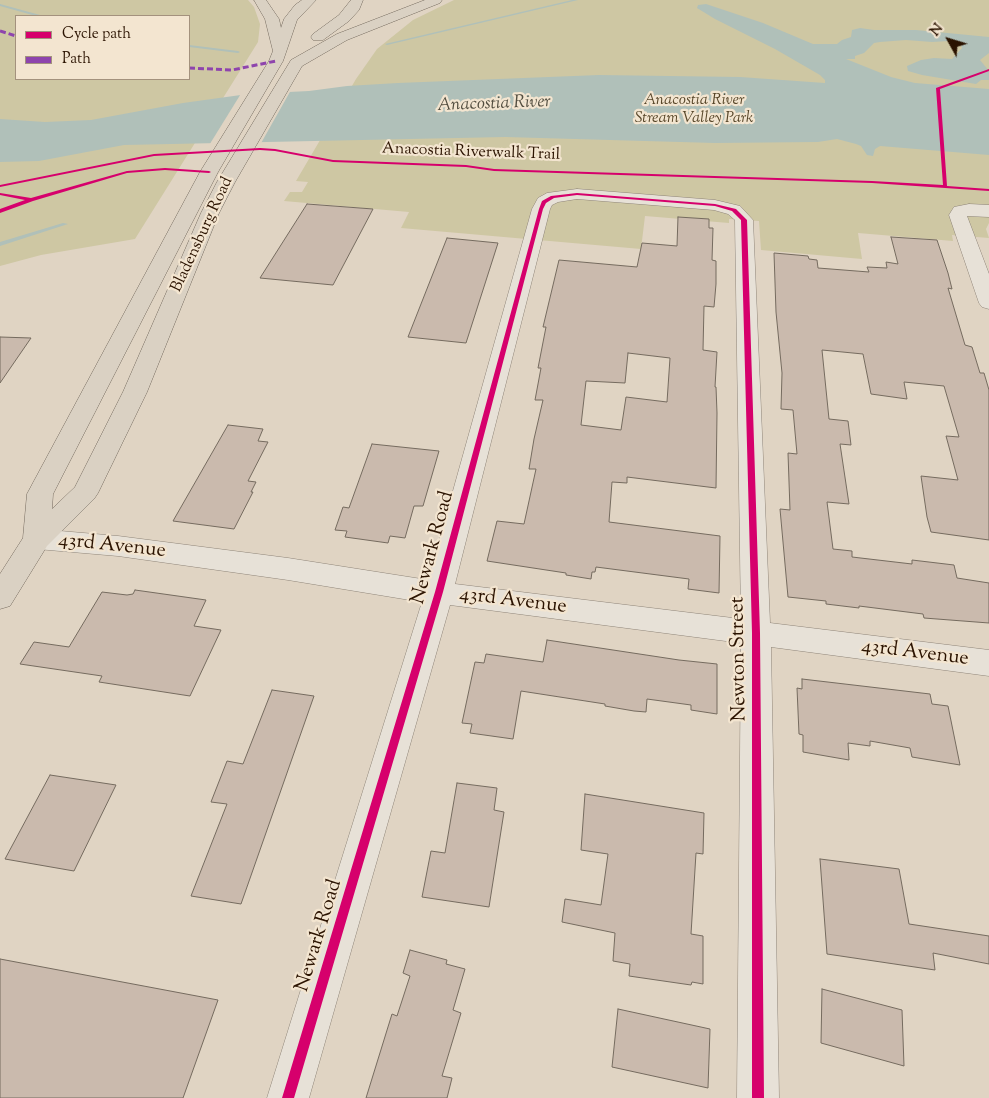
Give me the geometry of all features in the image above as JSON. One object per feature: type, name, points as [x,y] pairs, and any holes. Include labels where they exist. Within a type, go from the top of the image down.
[{"type":"main road","points":[[260,0],[272,19],[280,52]]},
{"type":"main road","name":"Bladensburg Road","points":[[37,539],[40,494],[209,172],[269,74],[280,52],[291,19],[310,0]]},
{"type":"main road","name":"Bladensburg Road","points":[[0,598],[37,539],[85,493],[122,422],[199,237],[226,182],[292,68],[312,43],[350,12],[357,0]]},
{"type":"main road","points":[[292,68],[342,37],[436,0]]},
{"type":"street","name":"Newark Road","points":[[288,1098],[439,592],[538,218],[544,202],[553,197],[577,194],[715,205],[734,210],[744,220]]},
{"type":"street","points":[[989,211],[969,210],[960,211],[958,214],[989,303]]},
{"type":"street","name":"Newton Street","points":[[744,220],[756,633],[758,1098]]},
{"type":"street","name":"43rd Avenue","points":[[37,539],[118,546],[439,592],[989,663]]},
{"type":"green space","points":[[0,0],[248,0],[254,7],[260,24],[258,42],[135,239],[41,255],[0,266]]},
{"type":"green space","name":"Anacostia River Stream Valley Park","points":[[454,0],[989,0],[989,223],[986,229],[989,238],[952,235],[953,241],[858,233],[862,259],[761,250],[759,221],[729,219],[729,223],[645,216],[641,249],[401,228],[409,212],[284,201],[290,192],[302,192],[308,182],[296,181],[356,79],[377,49],[413,20]]},
{"type":"water","name":"Anacostia River","points":[[706,4],[763,23],[813,44],[837,44],[851,37],[852,30],[860,28],[916,30],[989,37],[989,53],[980,60],[989,71],[989,80],[981,80],[976,84],[908,71],[907,66],[921,60],[934,58],[952,59],[962,48],[961,45],[949,41],[906,40],[874,43],[864,53],[855,56],[855,59],[846,59],[891,77],[915,83],[989,89],[989,155],[880,146],[875,149],[873,156],[867,155],[861,146],[837,139],[818,142],[715,143],[505,137],[124,145],[39,161],[0,162],[0,119],[45,122],[91,120],[183,103],[248,94],[398,83],[599,75],[740,77],[825,83],[825,80],[820,75],[697,8],[698,5]]},
{"type":"pier","points":[[291,90],[260,145],[208,147],[242,92]]},
{"type":"building","points":[[307,204],[373,209],[333,285],[260,278]]},
{"type":"building","points":[[678,217],[709,219],[709,228],[713,228],[712,260],[716,261],[716,284],[714,307],[704,306],[703,350],[717,352],[715,387],[717,413],[716,488],[627,477],[627,483],[612,482],[609,522],[720,536],[719,593],[688,589],[689,579],[596,567],[595,572],[592,572],[591,579],[566,575],[566,573],[487,561],[497,521],[524,524],[536,469],[529,469],[543,400],[535,400],[541,368],[538,368],[546,327],[543,327],[559,260],[637,267],[642,243],[677,246]],"holes":[[[628,353],[670,358],[667,402],[626,397],[621,430],[581,425],[586,381],[625,383]]]},
{"type":"building","points":[[891,237],[937,240],[948,273],[952,289],[948,288],[965,345],[972,347],[980,373],[984,373],[989,390],[989,540],[931,532],[921,476],[958,480],[946,436],[959,437],[944,386],[904,382],[907,399],[871,394],[863,354],[822,350],[829,419],[848,421],[851,445],[840,444],[849,504],[827,502],[833,549],[852,551],[852,557],[912,564],[912,560],[954,565],[957,578],[989,583],[989,623],[924,618],[923,614],[826,604],[826,601],[788,597],[780,509],[790,510],[788,453],[797,454],[793,410],[781,409],[782,373],[776,312],[774,253],[808,256],[809,259],[817,260],[818,268],[869,272],[867,267],[887,268],[886,262],[898,264]]},
{"type":"building","points":[[447,238],[498,243],[466,343],[408,337]]},
{"type":"building","points":[[0,337],[31,338],[0,383]]},
{"type":"building","points":[[228,425],[263,429],[258,441],[268,442],[248,481],[256,482],[251,492],[253,492],[234,529],[173,521]]},
{"type":"building","points":[[372,444],[439,451],[423,506],[414,506],[405,538],[390,536],[388,543],[345,537],[347,531],[335,530],[343,507],[349,508]]},
{"type":"building","points":[[135,590],[206,600],[194,626],[221,630],[190,696],[99,682],[102,676],[20,664],[34,642],[69,647],[102,592],[127,595],[133,594]]},
{"type":"building","points":[[547,640],[717,664],[717,714],[691,710],[691,705],[647,699],[646,712],[521,691],[513,739],[470,733],[472,724],[462,723],[475,662],[484,663],[486,654],[543,662]]},
{"type":"building","points":[[802,679],[930,694],[932,704],[948,706],[960,765],[912,757],[910,748],[870,741],[870,746],[848,743],[849,760],[803,752],[803,735],[799,734],[797,688],[802,689]]},
{"type":"building","points":[[272,690],[314,696],[241,904],[191,896],[227,804],[211,802],[227,761],[243,764]]},
{"type":"building","points":[[50,775],[116,785],[74,871],[5,859]]},
{"type":"building","points":[[457,783],[497,788],[494,810],[504,812],[489,907],[422,897],[431,851],[445,853]]},
{"type":"building","points":[[585,794],[704,813],[703,854],[696,853],[691,934],[703,936],[703,984],[692,982],[691,985],[629,976],[630,964],[613,961],[615,933],[562,922],[565,899],[601,905],[608,854],[581,850]]},
{"type":"building","points":[[820,859],[899,869],[909,924],[989,936],[989,964],[933,953],[935,970],[827,954]]},
{"type":"building","points":[[410,950],[447,960],[446,964],[465,969],[453,1010],[461,1013],[442,1076],[452,1078],[447,1098],[366,1098],[392,1014],[397,1016],[410,976],[403,973]]},
{"type":"building","points":[[0,959],[218,1000],[183,1098],[0,1098]]},
{"type":"building","points":[[822,989],[902,1010],[904,1066],[821,1043]]},
{"type":"building","points":[[618,1009],[710,1029],[708,1088],[612,1067]]},
{"type":"waterway","points":[[387,44],[576,0]]},
{"type":"waterway","points":[[0,5],[35,15]]},
{"type":"waterway","points":[[190,46],[238,52]]},
{"type":"waterway","points":[[0,244],[65,224]]},
{"type":"marked path","points":[[0,31],[15,36]]},
{"type":"marked path","points":[[190,68],[232,70],[276,61]]},
{"type":"cycle path","points":[[945,186],[938,88],[989,70]]},
{"type":"cycle path","name":"Anacostia Riverwalk Trail","points":[[0,186],[154,155],[260,149],[333,161],[466,166],[494,170],[872,182],[989,190]]},
{"type":"cycle path","points":[[31,200],[127,172],[165,169],[209,172]]},
{"type":"cycle path","points":[[0,194],[31,200],[0,211]]},
{"type":"cycle path","points":[[288,1098],[439,592],[541,209],[544,202],[553,197],[577,194],[715,205],[734,210],[744,220],[756,633],[758,1098]]}]
